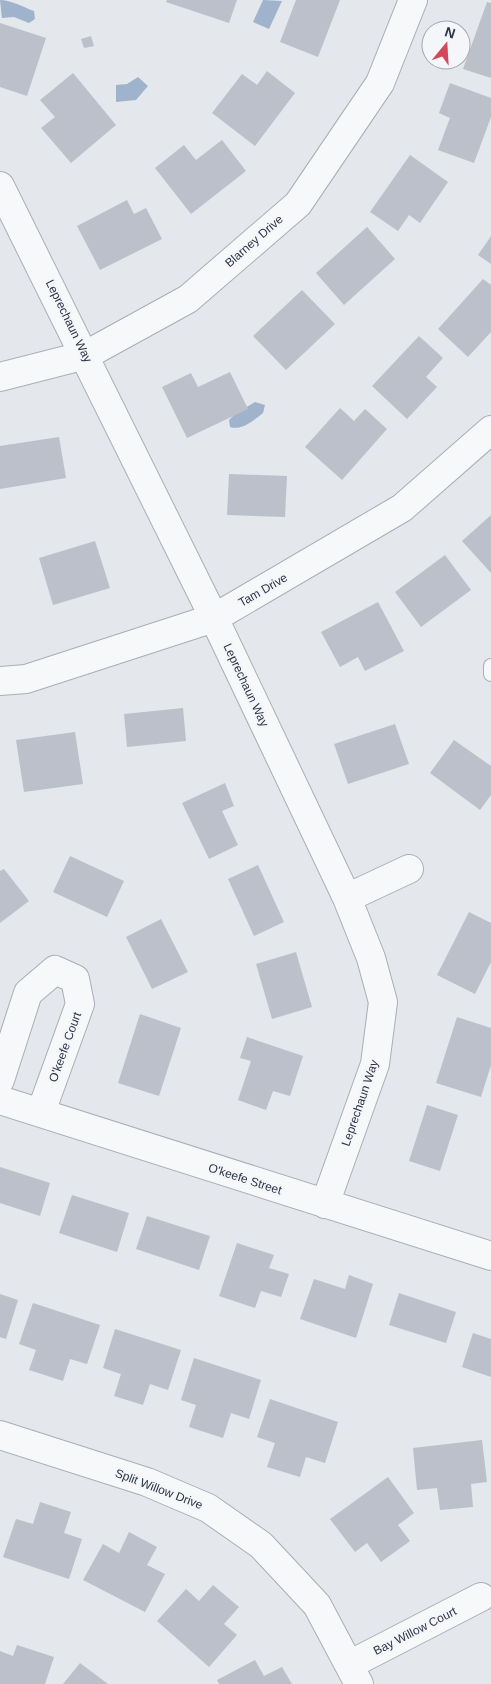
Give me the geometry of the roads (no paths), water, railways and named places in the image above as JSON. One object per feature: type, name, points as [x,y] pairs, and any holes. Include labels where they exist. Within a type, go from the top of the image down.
[{"type":"street","name":"Blarney Drive","points":[[0,377],[86,355],[188,298],[298,204],[380,83],[414,0]]},
{"type":"street","name":"Leprechaun Way","points":[[0,186],[86,355],[214,618],[347,898],[371,958],[383,1002],[375,1064],[325,1204]]},
{"type":"street","name":"Tam Drive","points":[[0,682],[26,679],[214,618],[402,508],[491,430]]},
{"type":"street","points":[[347,898],[409,869]]},
{"type":"street","name":"O'keefe Court","points":[[0,1080],[28,993],[55,970],[75,979],[80,1004],[41,1112]]},
{"type":"street","name":"O'keefe Street","points":[[0,1100],[491,1256]]},
{"type":"street","name":"Split Willow Drive","points":[[0,1434],[148,1482],[208,1508],[261,1545],[317,1605],[354,1674]]},
{"type":"street","name":"Bay Willow Court","points":[[354,1674],[481,1597]]},
{"type":"lane","points":[[491,666],[491,674]]},
{"type":"water","points":[[0,0],[13,2],[34,11],[35,19],[29,23],[14,17],[2,18]]},
{"type":"water","points":[[263,0],[282,1],[269,29],[253,22]]},
{"type":"water","points":[[138,77],[148,86],[136,100],[116,102],[116,85],[127,84]]},
{"type":"water","points":[[255,402],[265,405],[263,413],[252,422],[243,426],[230,427],[229,420],[235,414]]}]
